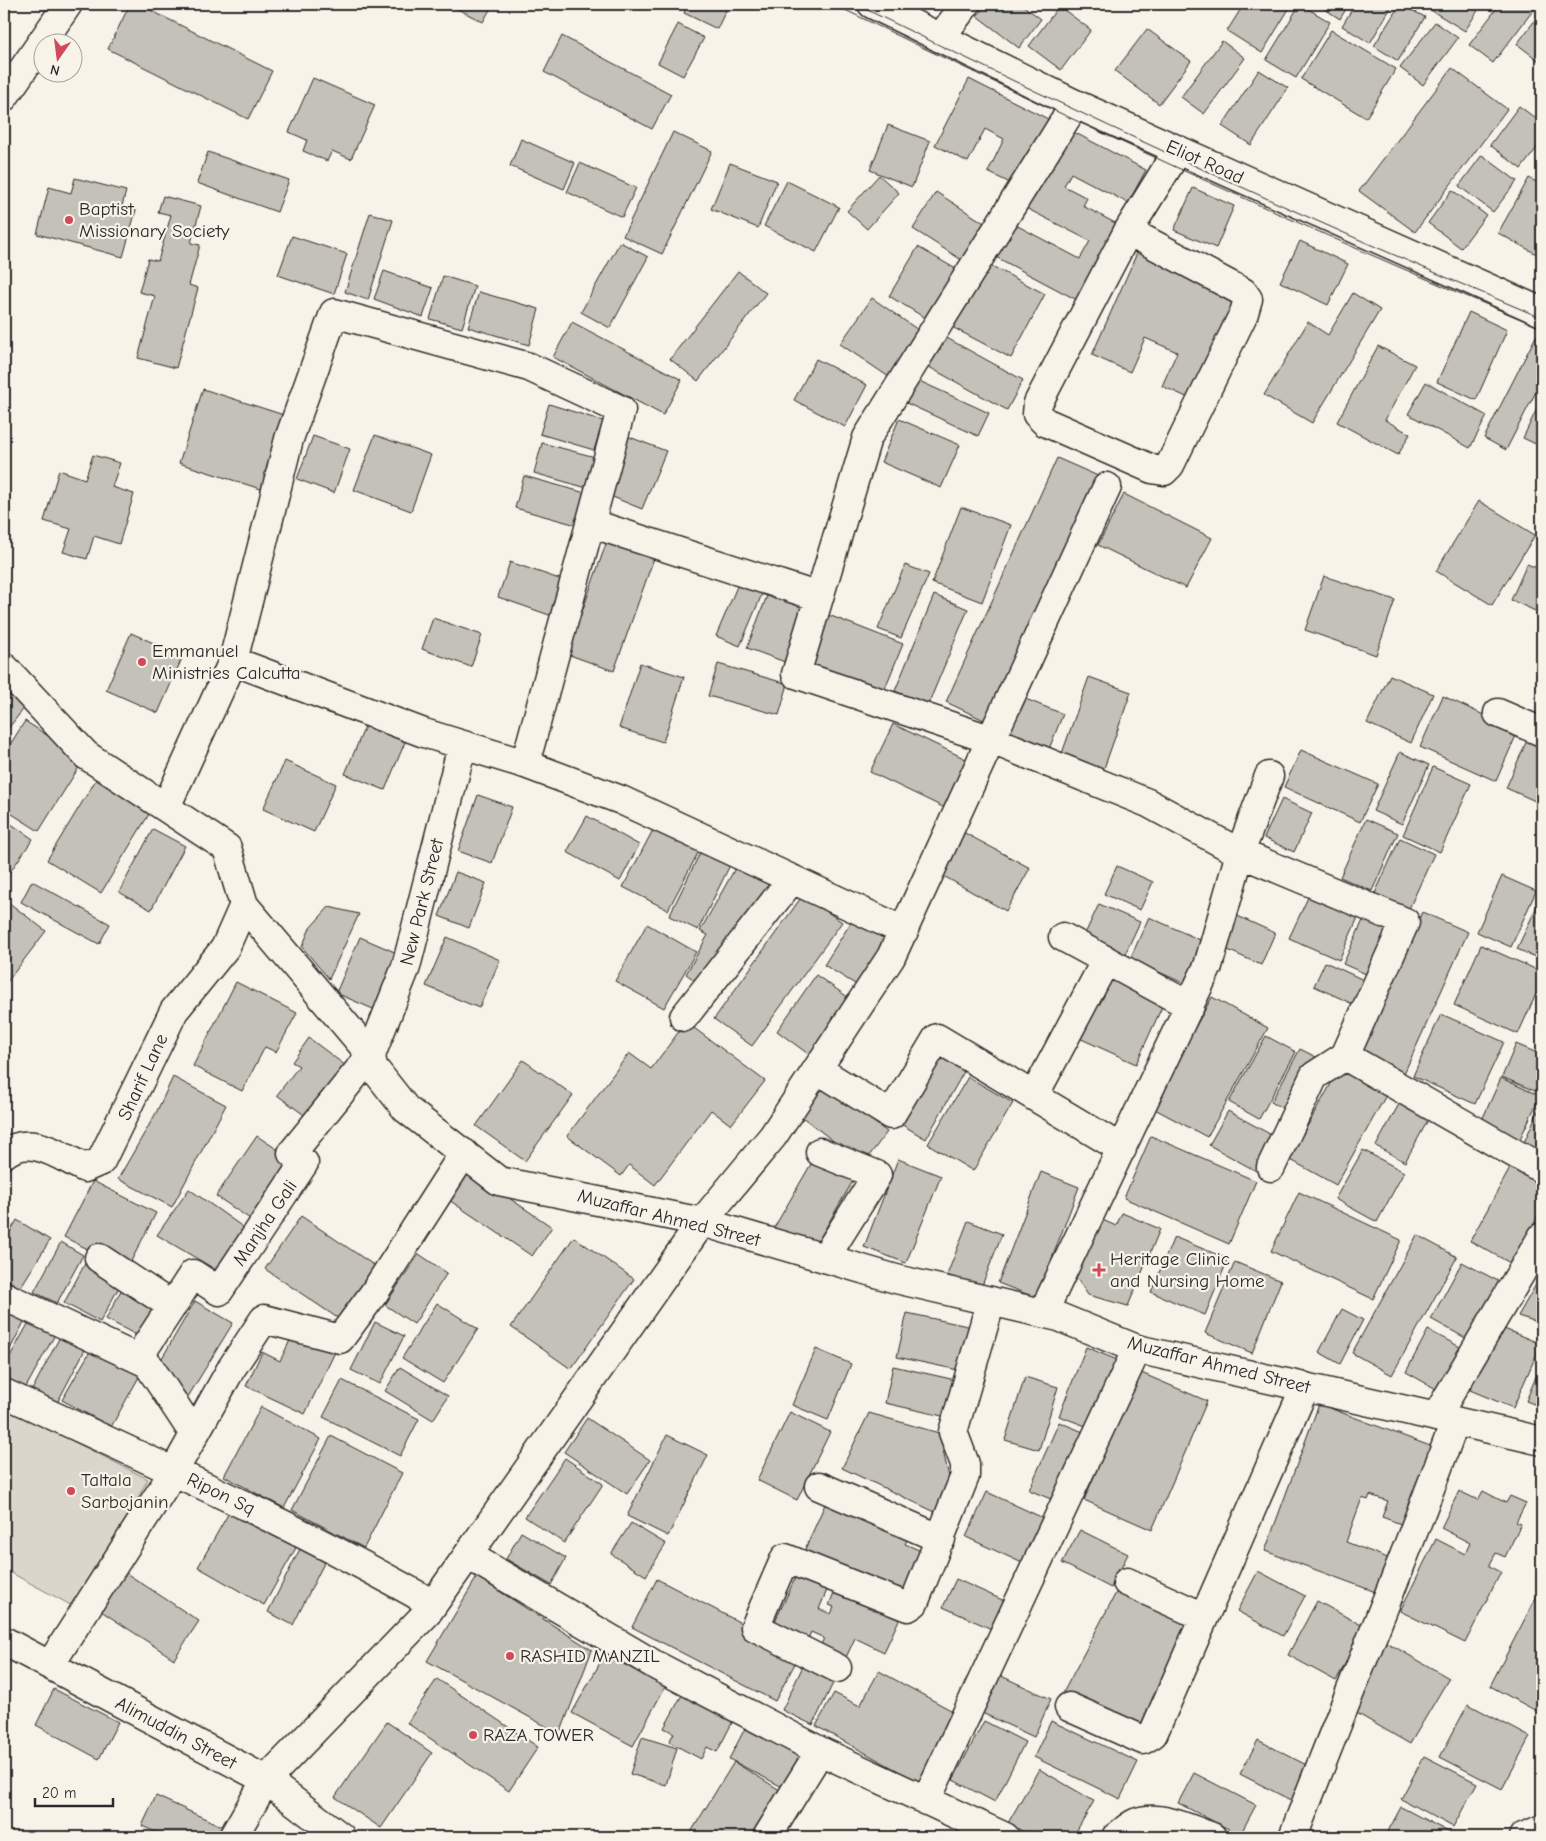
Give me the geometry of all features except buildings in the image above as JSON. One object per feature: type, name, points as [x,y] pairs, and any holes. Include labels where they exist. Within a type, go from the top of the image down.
[{"type":"street","points":[[4,97],[68,4]]},
{"type":"street","name":"Eliot Road","points":[[872,4],[1075,104],[1542,312]]},
{"type":"street","points":[[940,38],[966,4]]},
{"type":"street","points":[[1075,104],[868,438],[796,674],[992,740],[1148,803],[1240,853],[1405,922],[1345,1056],[1314,1076],[1271,1167]]},
{"type":"street","points":[[1128,231],[1243,292],[1248,299],[1244,313],[1170,465],[1164,471],[1152,469],[1045,422],[1037,414],[1038,403],[1128,231],[1178,150]]},
{"type":"street","points":[[166,808],[233,661],[289,439],[334,313],[529,367],[621,410],[525,764]]},
{"type":"street","points":[[233,1837],[266,1780],[433,1604],[702,1222],[773,1136],[891,958],[1107,487]]},
{"type":"street","points":[[590,522],[819,597]]},
{"type":"street","points":[[233,661],[462,746],[525,764],[621,800],[904,931]]},
{"type":"street","name":"Muzaffar Ahmed Street","points":[[4,667],[86,755],[227,848],[244,905],[371,1055],[373,1067],[406,1109],[499,1181],[702,1222],[896,1279],[1058,1316],[1137,1349],[1542,1441]]},
{"type":"street","points":[[1498,713],[1542,732]]},
{"type":"street","name":"New Park Street","points":[[371,1055],[406,967],[462,746]]},
{"type":"street","points":[[1043,1313],[1208,966],[1240,853],[1269,776]]},
{"type":"street","points":[[684,1016],[792,879]]},
{"type":"street","name":"Sharif Lane","points":[[4,1154],[21,1144],[34,1144],[85,1168],[101,1162],[174,1010],[225,948],[244,905]]},
{"type":"street","points":[[1062,937],[1190,1006]]},
{"type":"street","points":[[1034,1096],[1106,960]]},
{"type":"street","points":[[817,1069],[891,1115],[936,1038],[1122,1149]]},
{"type":"street","name":"Manjha Gali","points":[[138,1358],[192,1274],[219,1291],[304,1163],[292,1153],[371,1055]]},
{"type":"street","points":[[1345,1056],[1542,1169]]},
{"type":"street","points":[[820,1152],[877,1175],[825,1258]]},
{"type":"street","points":[[50,1665],[174,1471],[231,1369],[264,1319],[340,1339],[374,1293],[464,1153]]},
{"type":"street","points":[[1294,1837],[1332,1734],[1416,1530],[1446,1419],[1542,1237]]},
{"type":"street","points":[[98,1258],[172,1306]]},
{"type":"street","points":[[4,1296],[147,1363],[194,1434]]},
{"type":"street","points":[[836,1668],[755,1627],[785,1558],[908,1607],[914,1604],[965,1476],[965,1464],[953,1432],[991,1301]]},
{"type":"street","points":[[926,1801],[1137,1349]]},
{"type":"street","points":[[1069,1707],[1143,1740],[1149,1738],[1305,1387]]},
{"type":"street","name":"Ripon Sq","points":[[4,1393],[174,1471],[370,1568],[433,1604]]},
{"type":"street","points":[[819,1486],[941,1538]]},
{"type":"street","points":[[468,1555],[657,1666],[820,1751],[1005,1837]]},
{"type":"street","points":[[1127,1582],[1204,1617]]},
{"type":"street","name":"Alimuddin Street","points":[[4,1641],[266,1780],[340,1837]]},
{"type":"street","points":[[767,1837],[820,1751]]},
{"type":"street","points":[[1116,1837],[1135,1824],[1151,1820],[1165,1830],[1212,1837]]},
{"type":"street","points":[[1523,1837],[1542,1829]]},
{"type":"shaded area","points":[[4,1406],[148,1479],[78,1609],[4,1569]]},
{"type":"tram line","points":[[4,8],[7,4]]},
{"type":"tram line","points":[[833,4],[1008,89],[1274,212],[1542,328]]},
{"type":"tram line","points":[[855,4],[1196,166],[1368,244],[1542,318]]},
{"type":"place","name":"Baptist Missionary Society","points":[[69,220]]},
{"type":"place","name":"Emmanuel Ministries Calcutta","points":[[142,662]]},
{"type":"place","name":"Heritage Clinic and Nursing Home","points":[[1099,1270]]},
{"type":"place","name":"Taltala Sarbojanin","points":[[71,1491]]},
{"type":"place","name":"RASHID MANZIL","points":[[510,1656]]},
{"type":"place","name":"RAZA TOWER","points":[[473,1735]]}]
